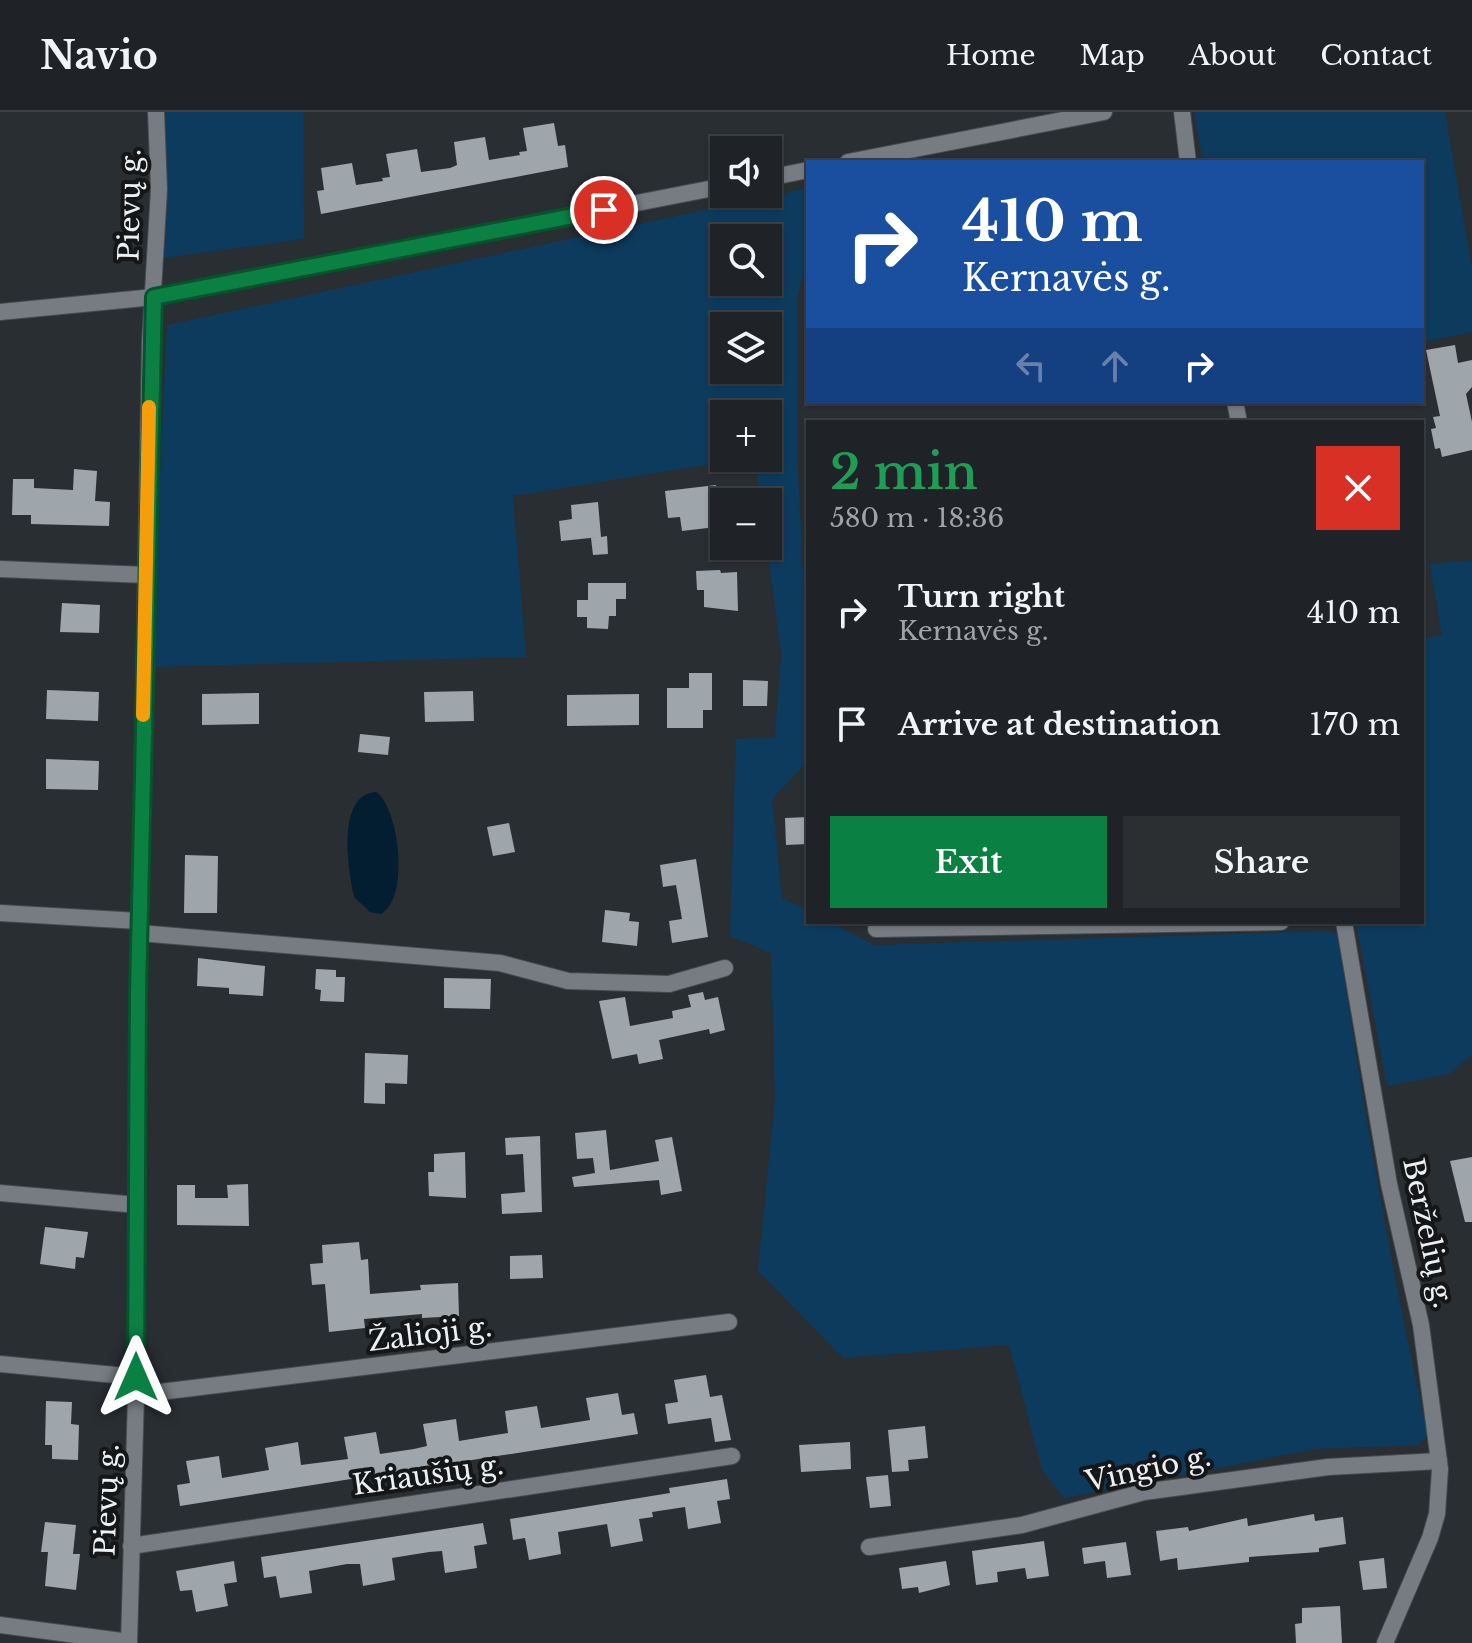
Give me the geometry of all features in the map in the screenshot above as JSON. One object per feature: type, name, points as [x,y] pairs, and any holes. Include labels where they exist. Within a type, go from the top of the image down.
[{"type":"street","name":"Pievų g.","points":[[129,1643],[136,1395],[139,927],[146,575],[159,189],[156,112]]},
{"type":"street","points":[[858,160],[1104,112]]},
{"type":"street","points":[[1182,112],[1188,160]]},
{"type":"street","points":[[782,175],[806,170]]},
{"type":"street","points":[[0,312],[154,297],[710,189]]},
{"type":"street","points":[[0,569],[146,575]]},
{"type":"street","points":[[0,913],[500,963],[568,981],[669,984],[725,968]]},
{"type":"street","points":[[876,929],[1165,924]]},
{"type":"street","name":"Berželių g.","points":[[1344,924],[1389,1184],[1421,1325],[1439,1461],[1437,1514],[1416,1575],[1385,1643]]},
{"type":"street","points":[[0,1193],[138,1205]]},
{"type":"street","name":"Žalioji g.","points":[[136,1395],[729,1322]]},
{"type":"street","points":[[0,1364],[136,1377]]},
{"type":"street","name":"Kriaušių g.","points":[[131,1546],[732,1456]]},
{"type":"street","name":"Vingio g.","points":[[869,1547],[1022,1525],[1144,1492],[1233,1478],[1328,1467],[1439,1461]]},
{"type":"street","points":[[0,1625],[129,1643]]},
{"type":"shaded area","points":[[163,112],[303,112],[304,239],[163,258]]},
{"type":"shaded area","points":[[1194,112],[1445,112],[1472,268],[1472,332],[1424,342],[1424,160],[1203,160]]},
{"type":"shaded area","points":[[806,188],[806,264],[797,298],[797,447],[806,606],[805,764],[772,799],[782,898],[806,910],[806,924],[833,924],[874,945],[1329,931],[1338,935],[1378,1186],[1428,1435],[1418,1445],[1315,1449],[1064,1498],[1042,1470],[1009,1345],[843,1358],[758,1271],[775,1097],[771,953],[730,936],[736,739],[775,738],[781,655],[769,560],[782,560],[782,488],[759,488],[757,472],[782,472],[782,400],[710,400],[710,464],[513,496],[526,657],[151,667],[167,325],[714,208],[782,208],[782,194]]},
{"type":"shaded area","points":[[1472,560],[1472,1055],[1449,1074],[1387,1086],[1356,924],[1424,924],[1424,639],[1442,635],[1430,564]]},
{"type":"shaded area","points":[[376,792],[390,814],[398,852],[396,889],[390,904],[381,914],[370,912],[354,897],[348,852],[350,819],[355,805],[363,796]]},
{"type":"building","points":[[554,123],[558,146],[565,145],[568,167],[321,214],[317,191],[324,190],[321,168],[352,163],[356,185],[383,181],[382,178],[390,177],[386,154],[417,149],[421,172],[450,168],[457,165],[454,142],[485,137],[489,160],[520,155],[519,152],[527,151],[523,128]]},
{"type":"building","points":[[1455,345],[1458,363],[1472,360],[1472,387],[1466,394],[1472,422],[1472,450],[1442,457],[1440,448],[1435,449],[1431,429],[1436,428],[1433,417],[1440,416],[1426,350]]},
{"type":"building","points":[[74,469],[97,471],[95,501],[110,502],[109,526],[31,524],[31,515],[12,515],[13,479],[34,479],[34,488],[73,490]]},
{"type":"building","points":[[716,485],[716,488],[710,488],[710,528],[682,531],[680,517],[668,518],[665,491]]},
{"type":"building","points":[[598,502],[601,537],[607,536],[608,554],[593,555],[591,538],[600,537],[561,541],[559,521],[572,519],[571,505]]},
{"type":"building","points":[[720,570],[721,573],[737,572],[738,611],[704,607],[704,590],[697,590],[696,571]]},
{"type":"building","points":[[588,583],[626,583],[626,599],[616,599],[616,616],[609,616],[608,629],[587,628],[587,617],[577,617],[577,600],[588,600]]},
{"type":"building","points":[[62,603],[100,605],[99,633],[60,632]]},
{"type":"building","points":[[689,673],[712,673],[712,710],[703,710],[703,728],[667,728],[667,688],[689,688]]},
{"type":"building","points":[[743,680],[768,681],[767,706],[743,706]]},
{"type":"building","points":[[47,690],[99,692],[98,721],[46,719]]},
{"type":"building","points":[[473,691],[474,721],[425,722],[424,692]]},
{"type":"building","points":[[259,693],[259,724],[202,725],[202,694]]},
{"type":"building","points":[[639,694],[639,725],[567,726],[567,695]]},
{"type":"building","points":[[360,734],[390,737],[388,755],[358,752]]},
{"type":"building","points":[[46,759],[99,761],[98,790],[46,789]]},
{"type":"building","points":[[806,817],[806,844],[786,845],[785,818]]},
{"type":"building","points":[[509,823],[515,852],[493,856],[487,827]]},
{"type":"building","points":[[185,855],[218,856],[217,913],[184,913]]},
{"type":"building","points":[[696,859],[708,937],[672,943],[669,921],[682,919],[676,885],[663,887],[660,865]]},
{"type":"building","points":[[605,910],[630,913],[629,921],[639,922],[637,946],[602,942]]},
{"type":"building","points":[[198,958],[265,966],[263,996],[229,994],[229,988],[197,986]]},
{"type":"building","points":[[316,969],[336,970],[336,977],[345,977],[344,1002],[320,1001],[321,990],[315,989]]},
{"type":"building","points":[[444,978],[491,979],[490,1009],[444,1008]]},
{"type":"building","points":[[703,992],[705,1000],[718,997],[725,1030],[710,1034],[709,1029],[659,1040],[663,1059],[639,1064],[637,1054],[612,1059],[599,1001],[625,997],[630,1026],[673,1018],[672,1011],[691,1007],[688,995]]},
{"type":"building","points":[[365,1053],[408,1055],[407,1084],[385,1083],[385,1104],[364,1103]]},
{"type":"building","points":[[606,1130],[610,1170],[659,1161],[655,1140],[672,1137],[682,1191],[661,1195],[659,1180],[574,1187],[572,1177],[595,1173],[593,1158],[577,1159],[575,1133]]},
{"type":"building","points":[[540,1136],[542,1212],[502,1214],[501,1194],[525,1192],[523,1154],[506,1155],[505,1138]]},
{"type":"building","points":[[465,1152],[466,1198],[429,1196],[428,1172],[434,1172],[434,1154]]},
{"type":"building","points":[[1472,1157],[1472,1222],[1465,1222],[1450,1161]]},
{"type":"building","points":[[248,1184],[249,1226],[177,1225],[177,1185],[195,1185],[195,1198],[228,1198],[227,1185]]},
{"type":"building","points":[[45,1227],[88,1232],[84,1258],[76,1257],[75,1269],[40,1264]]},
{"type":"building","points":[[359,1242],[361,1260],[368,1259],[370,1294],[421,1290],[420,1285],[458,1283],[459,1316],[422,1318],[422,1314],[364,1319],[365,1328],[329,1332],[325,1284],[312,1285],[310,1264],[323,1263],[322,1245]]},
{"type":"building","points":[[542,1255],[543,1278],[510,1279],[510,1256]]},
{"type":"building","points":[[706,1375],[710,1397],[722,1395],[731,1440],[715,1442],[711,1418],[668,1424],[665,1404],[678,1402],[674,1380]]},
{"type":"building","points":[[618,1393],[622,1415],[634,1413],[638,1434],[180,1506],[177,1485],[190,1483],[186,1461],[219,1456],[222,1478],[269,1470],[265,1448],[298,1442],[301,1465],[348,1459],[344,1437],[376,1432],[380,1454],[414,1449],[427,1446],[423,1424],[456,1419],[459,1441],[508,1433],[505,1411],[537,1406],[541,1428],[590,1420],[586,1398]]},
{"type":"building","points":[[46,1401],[72,1402],[71,1424],[79,1425],[78,1460],[52,1459],[52,1445],[45,1445]]},
{"type":"building","points":[[925,1426],[928,1458],[908,1460],[909,1471],[892,1472],[888,1430]]},
{"type":"building","points":[[850,1442],[851,1469],[801,1472],[799,1445]]},
{"type":"building","points":[[888,1475],[891,1506],[870,1508],[866,1477]]},
{"type":"building","points":[[727,1479],[730,1499],[717,1501],[721,1523],[688,1529],[685,1507],[652,1512],[653,1517],[639,1519],[643,1541],[611,1547],[607,1524],[558,1532],[561,1554],[529,1560],[525,1538],[513,1540],[510,1519],[670,1493],[669,1488]]},
{"type":"building","points":[[1314,1514],[1315,1521],[1343,1517],[1346,1544],[1319,1548],[1319,1552],[1249,1557],[1249,1562],[1178,1570],[1177,1558],[1160,1561],[1156,1531],[1188,1527],[1189,1531],[1247,1518],[1248,1526]]},
{"type":"building","points":[[45,1522],[76,1525],[73,1554],[80,1554],[76,1590],[45,1586],[48,1552],[41,1552]]},
{"type":"building","points":[[483,1523],[487,1544],[474,1546],[477,1568],[445,1573],[442,1551],[429,1552],[392,1558],[395,1580],[363,1586],[360,1564],[347,1564],[309,1571],[312,1593],[280,1598],[276,1576],[264,1578],[261,1557]]},
{"type":"building","points":[[1044,1541],[1049,1576],[1027,1579],[1025,1568],[997,1572],[998,1582],[976,1585],[972,1551]]},
{"type":"building","points":[[1126,1542],[1131,1575],[1107,1578],[1105,1561],[1084,1564],[1082,1548]]},
{"type":"building","points":[[1384,1558],[1387,1588],[1363,1590],[1359,1561]]},
{"type":"building","points":[[234,1561],[237,1582],[224,1584],[228,1606],[196,1612],[192,1590],[180,1591],[176,1571]]},
{"type":"building","points":[[946,1561],[950,1585],[919,1593],[918,1587],[902,1589],[899,1568]]},
{"type":"building","points":[[1340,1606],[1342,1643],[1296,1643],[1295,1624],[1302,1623],[1302,1608]]},
{"type":"slow traffic","points":[[143,715],[149,407]]},
{"type":"route","points":[[136,1377],[138,992],[150,343],[154,297],[604,210]]}]
